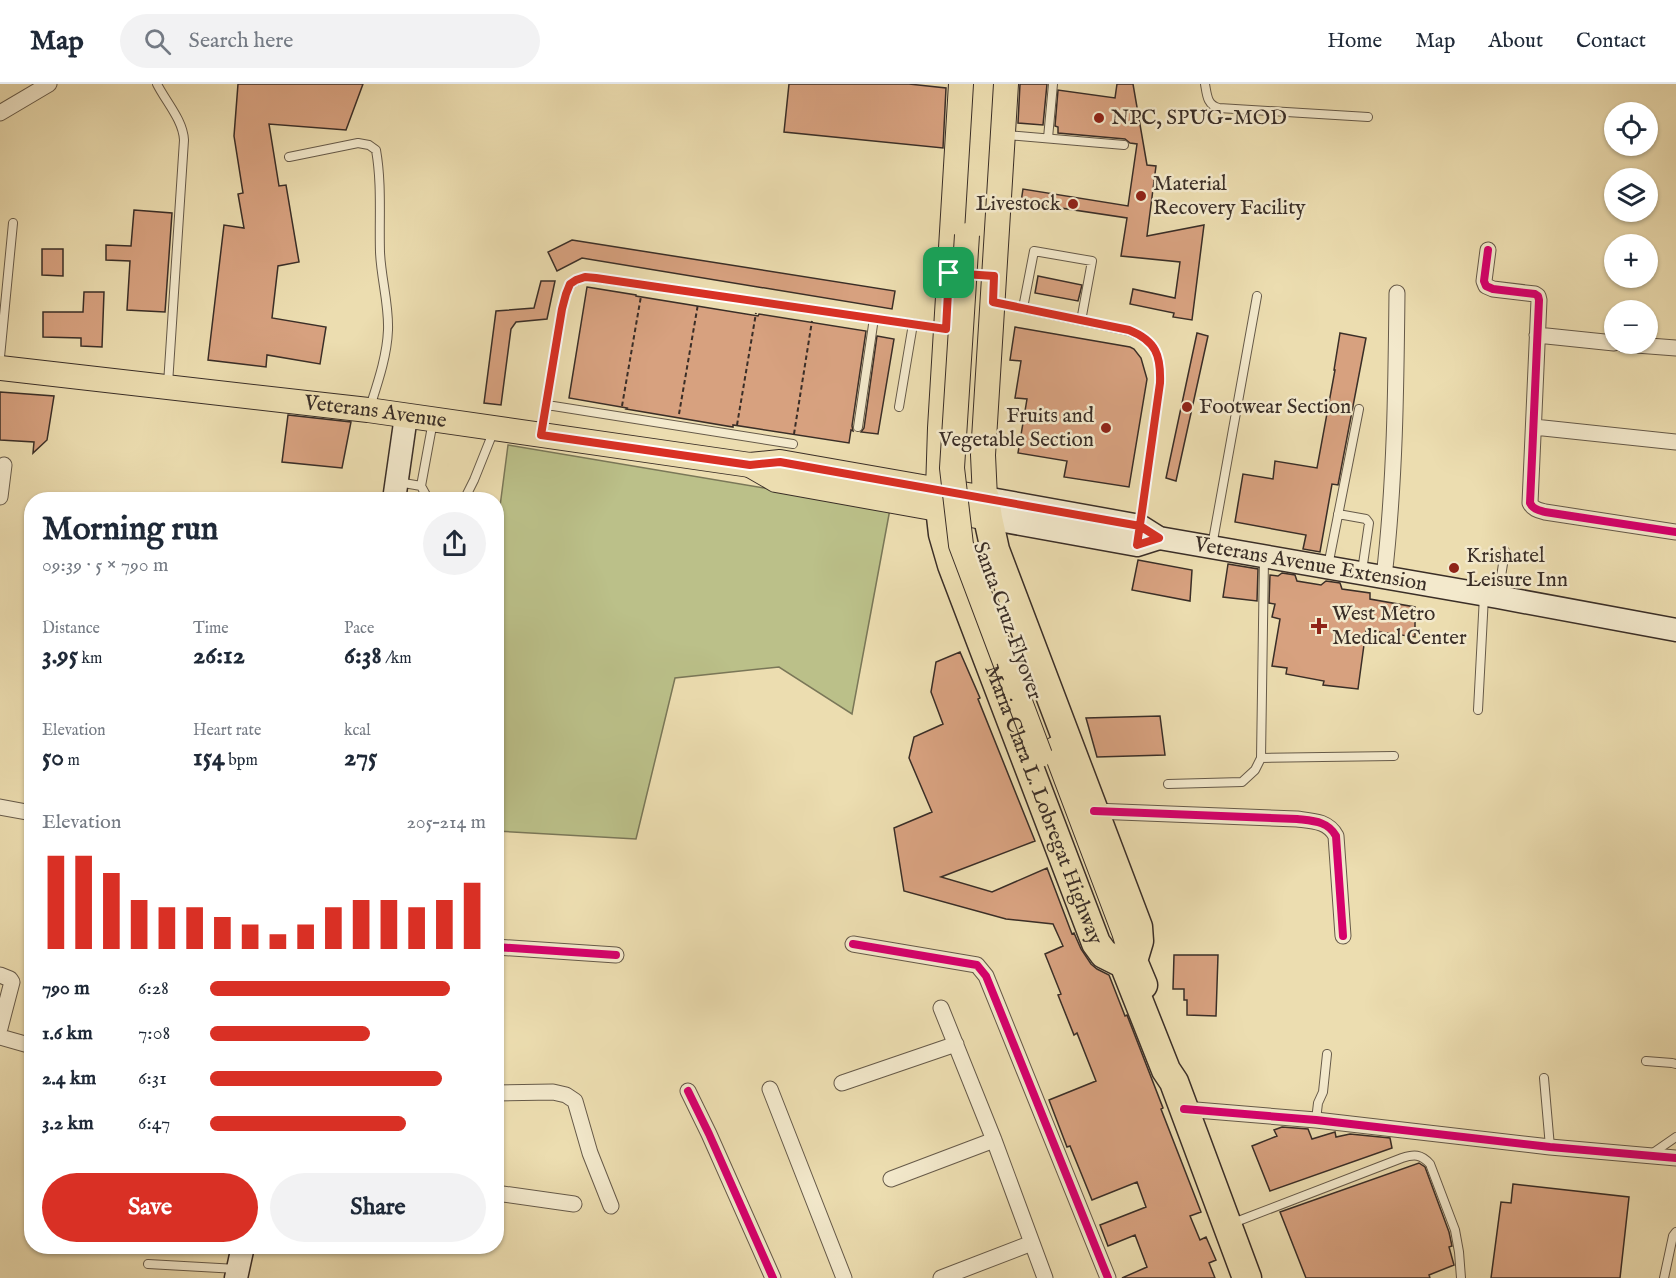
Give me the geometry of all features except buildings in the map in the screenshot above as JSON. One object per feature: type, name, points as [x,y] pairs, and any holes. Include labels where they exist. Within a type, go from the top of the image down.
[{"type":"highway","name":"Maria Clara L. Lobregat Highway","points":[[939,500],[946,548],[1096,943],[1104,954],[1129,963]]},
{"type":"highway","name":"Maria Clara L. Lobregat Highway","points":[[986,508],[1002,570],[1138,927],[1139,941],[1129,963],[1166,1070],[1179,1095],[1246,1278]]},
{"type":"highway","points":[[960,586],[1002,570]]},
{"type":"highway","points":[[987,656],[1029,639]]},
{"type":"highway","points":[[1013,725],[1055,709]]},
{"type":"main road","points":[[939,500],[940,428],[961,84]]},
{"type":"main road","name":"Santa Cruz Flyover","points":[[974,236],[976,84]]},
{"type":"main road","name":"Santa Cruz Flyover","points":[[991,84],[952,468],[961,545],[1047,752],[1111,937],[1129,963]]},
{"type":"main road","points":[[986,508],[984,431],[1006,84]]},
{"type":"main road","points":[[949,273],[994,276]]},
{"type":"main road","points":[[945,340],[989,353]]},
{"type":"main road","name":"Veterans Avenue","points":[[0,368],[368,410],[750,465],[780,462],[939,500],[986,508]]},
{"type":"main road","points":[[395,491],[406,416]]},
{"type":"main road","points":[[940,428],[984,431]]},
{"type":"main road","name":"Veterans Avenue Extension","points":[[986,508],[1676,630]]},
{"type":"main road","points":[[237,1274],[241,1254]]},
{"type":"street","points":[[0,113],[49,84]]},
{"type":"street","points":[[1488,250],[1484,281],[1486,286],[1538,296],[1530,502],[1536,510],[1676,532]]},
{"type":"street","points":[[1384,577],[1396,418],[1397,293]]},
{"type":"street","points":[[1537,335],[1604,342]]},
{"type":"street","points":[[1658,347],[1676,348]]},
{"type":"street","points":[[1534,427],[1676,442]]},
{"type":"street","points":[[0,496],[4,465]]},
{"type":"street","points":[[0,807],[24,812]]},
{"type":"street","points":[[1094,812],[1297,819],[1326,824],[1336,836],[1343,936]]},
{"type":"street","points":[[853,944],[977,965],[986,976],[1108,1278]]},
{"type":"street","points":[[504,948],[616,955]]},
{"type":"street","points":[[0,975],[12,982],[0,1028]]},
{"type":"street","points":[[941,1008],[994,1140],[1045,1278]]},
{"type":"street","points":[[0,1037],[24,1044]]},
{"type":"street","points":[[842,1083],[956,1044]]},
{"type":"street","points":[[770,1089],[844,1278]]},
{"type":"street","points":[[688,1091],[773,1278]]},
{"type":"street","points":[[504,1093],[553,1092],[566,1095],[575,1101],[590,1153],[611,1206]]},
{"type":"street","points":[[1179,1095],[1316,1120],[1550,1147],[1676,1158]]},
{"type":"street","points":[[891,1179],[994,1140]]},
{"type":"street","points":[[504,1194],[574,1204]]},
{"type":"street","points":[[941,1278],[1032,1243]]},
{"type":"lane","points":[[157,84],[180,123],[184,140],[168,388]]},
{"type":"lane","points":[[1048,138],[1053,84]]},
{"type":"lane","points":[[1205,84],[1208,102],[1213,107],[1368,117]]},
{"type":"lane","points":[[1003,134],[1124,145]]},
{"type":"lane","points":[[289,157],[358,143],[369,145],[376,150],[379,165],[381,216],[380,264],[388,330],[384,358],[368,410]]},
{"type":"lane","points":[[0,357],[13,222]]},
{"type":"lane","points":[[1023,308],[1034,251],[1092,261],[1081,321]]},
{"type":"lane","points":[[541,435],[562,309],[570,284],[585,277],[913,324],[945,340]]},
{"type":"lane","points":[[1212,547],[1257,296]]},
{"type":"lane","points":[[993,302],[1129,330],[1141,335],[1157,351],[1161,371],[1160,383],[1138,536]]},
{"type":"lane","points":[[858,428],[874,318]]},
{"type":"lane","points":[[899,407],[913,324]]},
{"type":"lane","points":[[547,405],[793,444]]},
{"type":"lane","points":[[1328,567],[1359,409]]},
{"type":"lane","points":[[424,492],[421,486],[433,420]]},
{"type":"lane","points":[[468,492],[494,429]]},
{"type":"lane","points":[[395,491],[421,486]]},
{"type":"lane","points":[[1338,514],[1366,519],[1369,523],[1362,573]]},
{"type":"lane","points":[[1478,710],[1491,596],[1505,551]]},
{"type":"lane","points":[[1168,784],[1242,782],[1255,770],[1261,758],[1264,556]]},
{"type":"lane","points":[[1261,758],[1394,756]]},
{"type":"lane","points":[[1316,1120],[1318,1102],[1323,1092],[1327,1054]]},
{"type":"lane","points":[[1646,1061],[1676,1064]]},
{"type":"lane","points":[[1544,1078],[1550,1147]]},
{"type":"lane","points":[[1649,1155],[1676,1137]]},
{"type":"lane","points":[[1226,1226],[1410,1155],[1424,1157],[1430,1164],[1455,1230],[1460,1252],[1461,1278]]},
{"type":"lane","points":[[1664,1278],[1673,1236],[1676,1232]]},
{"type":"lane","points":[[148,1264],[237,1274]]},
{"type":"path","points":[[620,417],[643,284]]},
{"type":"path","points":[[678,426],[700,293]]},
{"type":"path","points":[[736,435],[758,301]]},
{"type":"path","points":[[793,444],[814,309]]},
{"type":"green space","points":[[508,445],[890,509],[852,714],[779,667],[675,678],[636,839],[504,831],[504,492],[502,492]]},
{"type":"cycle path","points":[[1488,250],[1484,281],[1486,286],[1493,289],[1535,294],[1539,300],[1531,505],[1545,512],[1676,532]]},
{"type":"cycle path","points":[[1094,811],[1297,819],[1314,821],[1329,827],[1336,836],[1343,936]]},
{"type":"cycle path","points":[[853,944],[977,965],[986,976],[1108,1278]]},
{"type":"cycle path","points":[[504,948],[616,955]]},
{"type":"cycle path","points":[[688,1091],[773,1278]]},
{"type":"cycle path","points":[[1184,1109],[1316,1120],[1550,1147],[1676,1158]]},
{"type":"place","name":"NPC, SPUG-MOD","points":[[1099,118]]},
{"type":"place","name":"Material Recovery Facility","points":[[1141,196]]},
{"type":"place","name":"Livestock","points":[[1073,204]]},
{"type":"place","name":"Footwear Section","points":[[1187,407]]},
{"type":"place","name":"Fruits and Vegetable Section","points":[[1106,428]]},
{"type":"place","name":"Krishatel Leisure Inn","points":[[1454,568]]},
{"type":"place","name":"West Metro Medical Center","points":[[1319,626]]},
{"type":"route","points":[[949,273],[946,329],[596,278],[585,277],[576,280],[570,284],[562,309],[541,435],[750,465],[780,462],[1140,526],[1159,538],[1137,545],[1140,526],[1160,383],[1161,371],[1157,351],[1151,343],[1141,335],[1129,330],[993,302],[994,276],[949,273]]}]
